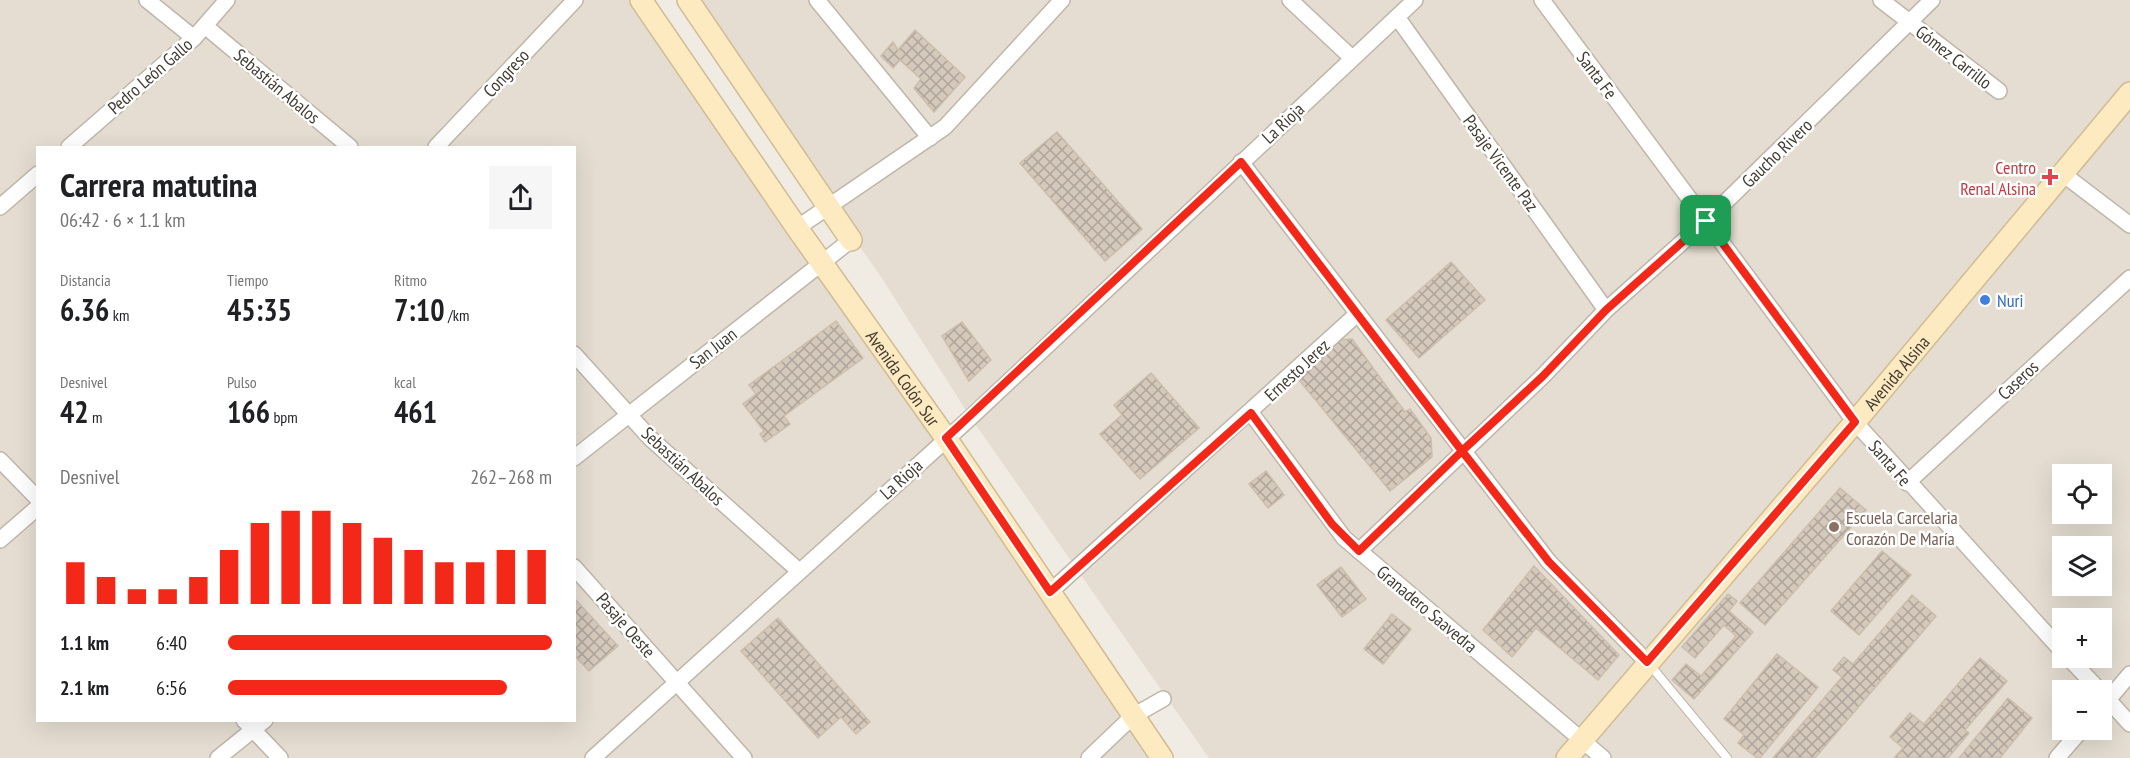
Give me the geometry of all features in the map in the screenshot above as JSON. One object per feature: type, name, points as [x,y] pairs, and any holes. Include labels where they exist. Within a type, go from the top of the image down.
[{"type":"main road","name":"Avenida Colón Sur","points":[[641,0],[797,228],[823,261],[946,438],[1162,758]]},
{"type":"main road","points":[[688,0],[851,240]]},
{"type":"main road","name":"Avenida Alsina","points":[[1567,758],[1855,422],[2130,93]]},
{"type":"street","points":[[147,0],[194,38]]},
{"type":"street","name":"Pedro León Gallo","points":[[70,146],[194,38],[227,0]]},
{"type":"street","name":"Congreso","points":[[437,146],[575,0]]},
{"type":"street","points":[[817,0],[930,138]]},
{"type":"street","points":[[797,228],[945,127],[1062,0]]},
{"type":"street","points":[[1290,0],[1352,58]]},
{"type":"street","name":"La Rioja","points":[[593,758],[946,438],[1415,0]]},
{"type":"street","name":"Santa Fe","points":[[1542,0],[1855,422],[1907,483],[2052,640]]},
{"type":"street","name":"Gómez Carrillo","points":[[1881,0],[1998,92]]},
{"type":"street","name":"Gaucho Rivero","points":[[1359,551],[1543,376],[1606,310],[1706,221],[1911,24],[1932,0]]},
{"type":"street","name":"Pasaje Vicente Paz","points":[[1397,17],[1606,310]]},
{"type":"street","name":"Sebastián Abalos","points":[[205,26],[349,146]]},
{"type":"street","points":[[1241,162],[1356,315],[1549,562],[1647,662]]},
{"type":"street","points":[[2063,174],[2130,225]]},
{"type":"street","points":[[0,207],[36,176]]},
{"type":"street","name":"San Juan","points":[[576,456],[851,240]]},
{"type":"street","name":"Caseros","points":[[1907,483],[2130,278]]},
{"type":"street","name":"Ernesto Jerez","points":[[1050,592],[1251,413],[1356,315]]},
{"type":"street","name":"Sebastián Abalos","points":[[576,356],[650,438],[799,571]]},
{"type":"street","name":"Granadero Saavedra","points":[[1251,413],[1332,524],[1359,551],[1603,758]]},
{"type":"street","points":[[0,460],[36,497]]},
{"type":"street","points":[[0,540],[36,509]]},
{"type":"street","name":"Pasaje Oeste","points":[[576,569],[744,758]]},
{"type":"street","points":[[2077,668],[2087,680]]},
{"type":"street","points":[[2112,689],[2130,674]]},
{"type":"street","points":[[1089,758],[1133,716],[1163,699]]},
{"type":"street","points":[[2112,707],[2130,724]]},
{"type":"street","points":[[218,758],[254,723],[280,758]]},
{"type":"street","points":[[2056,758],[2072,740]]},
{"type":"lane","points":[[1647,662],[1727,758]]},
{"type":"shaded area","points":[[0,0],[640,0],[1158,758],[0,758]]},
{"type":"shaded area","points":[[688,0],[2130,0],[2130,86],[1562,758],[1209,758],[971,418],[881,277]]},
{"type":"shaded area","points":[[2130,105],[2130,722],[2112,703],[2112,680],[2091,680],[2079,668],[2112,668],[2112,608],[2052,608],[2052,638],[1857,422]]},
{"type":"shaded area","points":[[1855,430],[2052,644],[2052,668],[2074,668],[2085,680],[2052,680],[2052,740],[2112,740],[2112,709],[2130,729],[2130,758],[1571,758]]},
{"type":"building","points":[[915,30],[965,77],[934,112],[914,88],[921,79],[900,60],[893,68],[881,56],[893,42],[898,50]]},
{"type":"building","points":[[1057,132],[1142,229],[1105,261],[1020,163]]},
{"type":"building","points":[[1451,262],[1485,300],[1419,358],[1386,320]]},
{"type":"building","points":[[836,321],[863,358],[784,416],[790,424],[765,442],[760,434],[764,431],[743,404],[756,394],[749,385]]},
{"type":"building","points":[[962,322],[991,360],[969,381],[942,336]]},
{"type":"building","points":[[1352,339],[1405,412],[1410,409],[1431,438],[1432,457],[1390,491],[1295,375],[1338,340]]},
{"type":"building","points":[[1151,373],[1199,428],[1140,479],[1100,434],[1122,415],[1114,405]]},
{"type":"building","points":[[1266,471],[1284,495],[1268,508],[1249,484]]},
{"type":"building","points":[[1840,488],[1866,510],[1765,625],[1740,603]]},
{"type":"building","points":[[1882,551],[1911,575],[1859,635],[1831,611]]},
{"type":"building","points":[[1534,566],[1619,655],[1598,680],[1536,628],[1512,657],[1483,630]]},
{"type":"building","points":[[1341,567],[1366,599],[1342,617],[1317,585]]},
{"type":"building","points":[[1728,594],[1737,601],[1729,611],[1753,632],[1694,699],[1672,680],[1686,664],[1701,676],[1736,636],[1724,625],[1695,658],[1682,647]]},
{"type":"building","points":[[1912,595],[1936,616],[1815,758],[1773,758],[1842,677],[1833,670],[1844,657],[1853,664]]},
{"type":"building","points":[[576,600],[618,646],[589,671],[576,657]]},
{"type":"building","points":[[1392,614],[1411,629],[1383,664],[1364,649]]},
{"type":"building","points":[[778,618],[870,722],[856,734],[841,717],[818,738],[741,651]]},
{"type":"building","points":[[1777,654],[1818,687],[1760,758],[1757,758],[1738,743],[1744,735],[1724,719]]},
{"type":"building","points":[[1980,658],[2007,681],[1965,730],[1969,733],[1948,758],[1894,758],[1903,748],[1890,737],[1910,713],[1924,724]]},
{"type":"building","points":[[2008,698],[2032,718],[2000,758],[1959,758]]},
{"type":"place","name":"Centro Renal Alsina","points":[[2050,177]]},
{"type":"place","name":"Nuri","points":[[1985,300]]},
{"type":"place","name":"Escuela Carcelaria Corazón De María","points":[[1834,527]]},
{"type":"route","points":[[1706,221],[1606,310],[1543,376],[1462,451],[1241,162],[946,438],[1050,592],[1251,413],[1332,524],[1359,551],[1462,451],[1549,562],[1647,662],[1855,422],[1706,221]]}]
